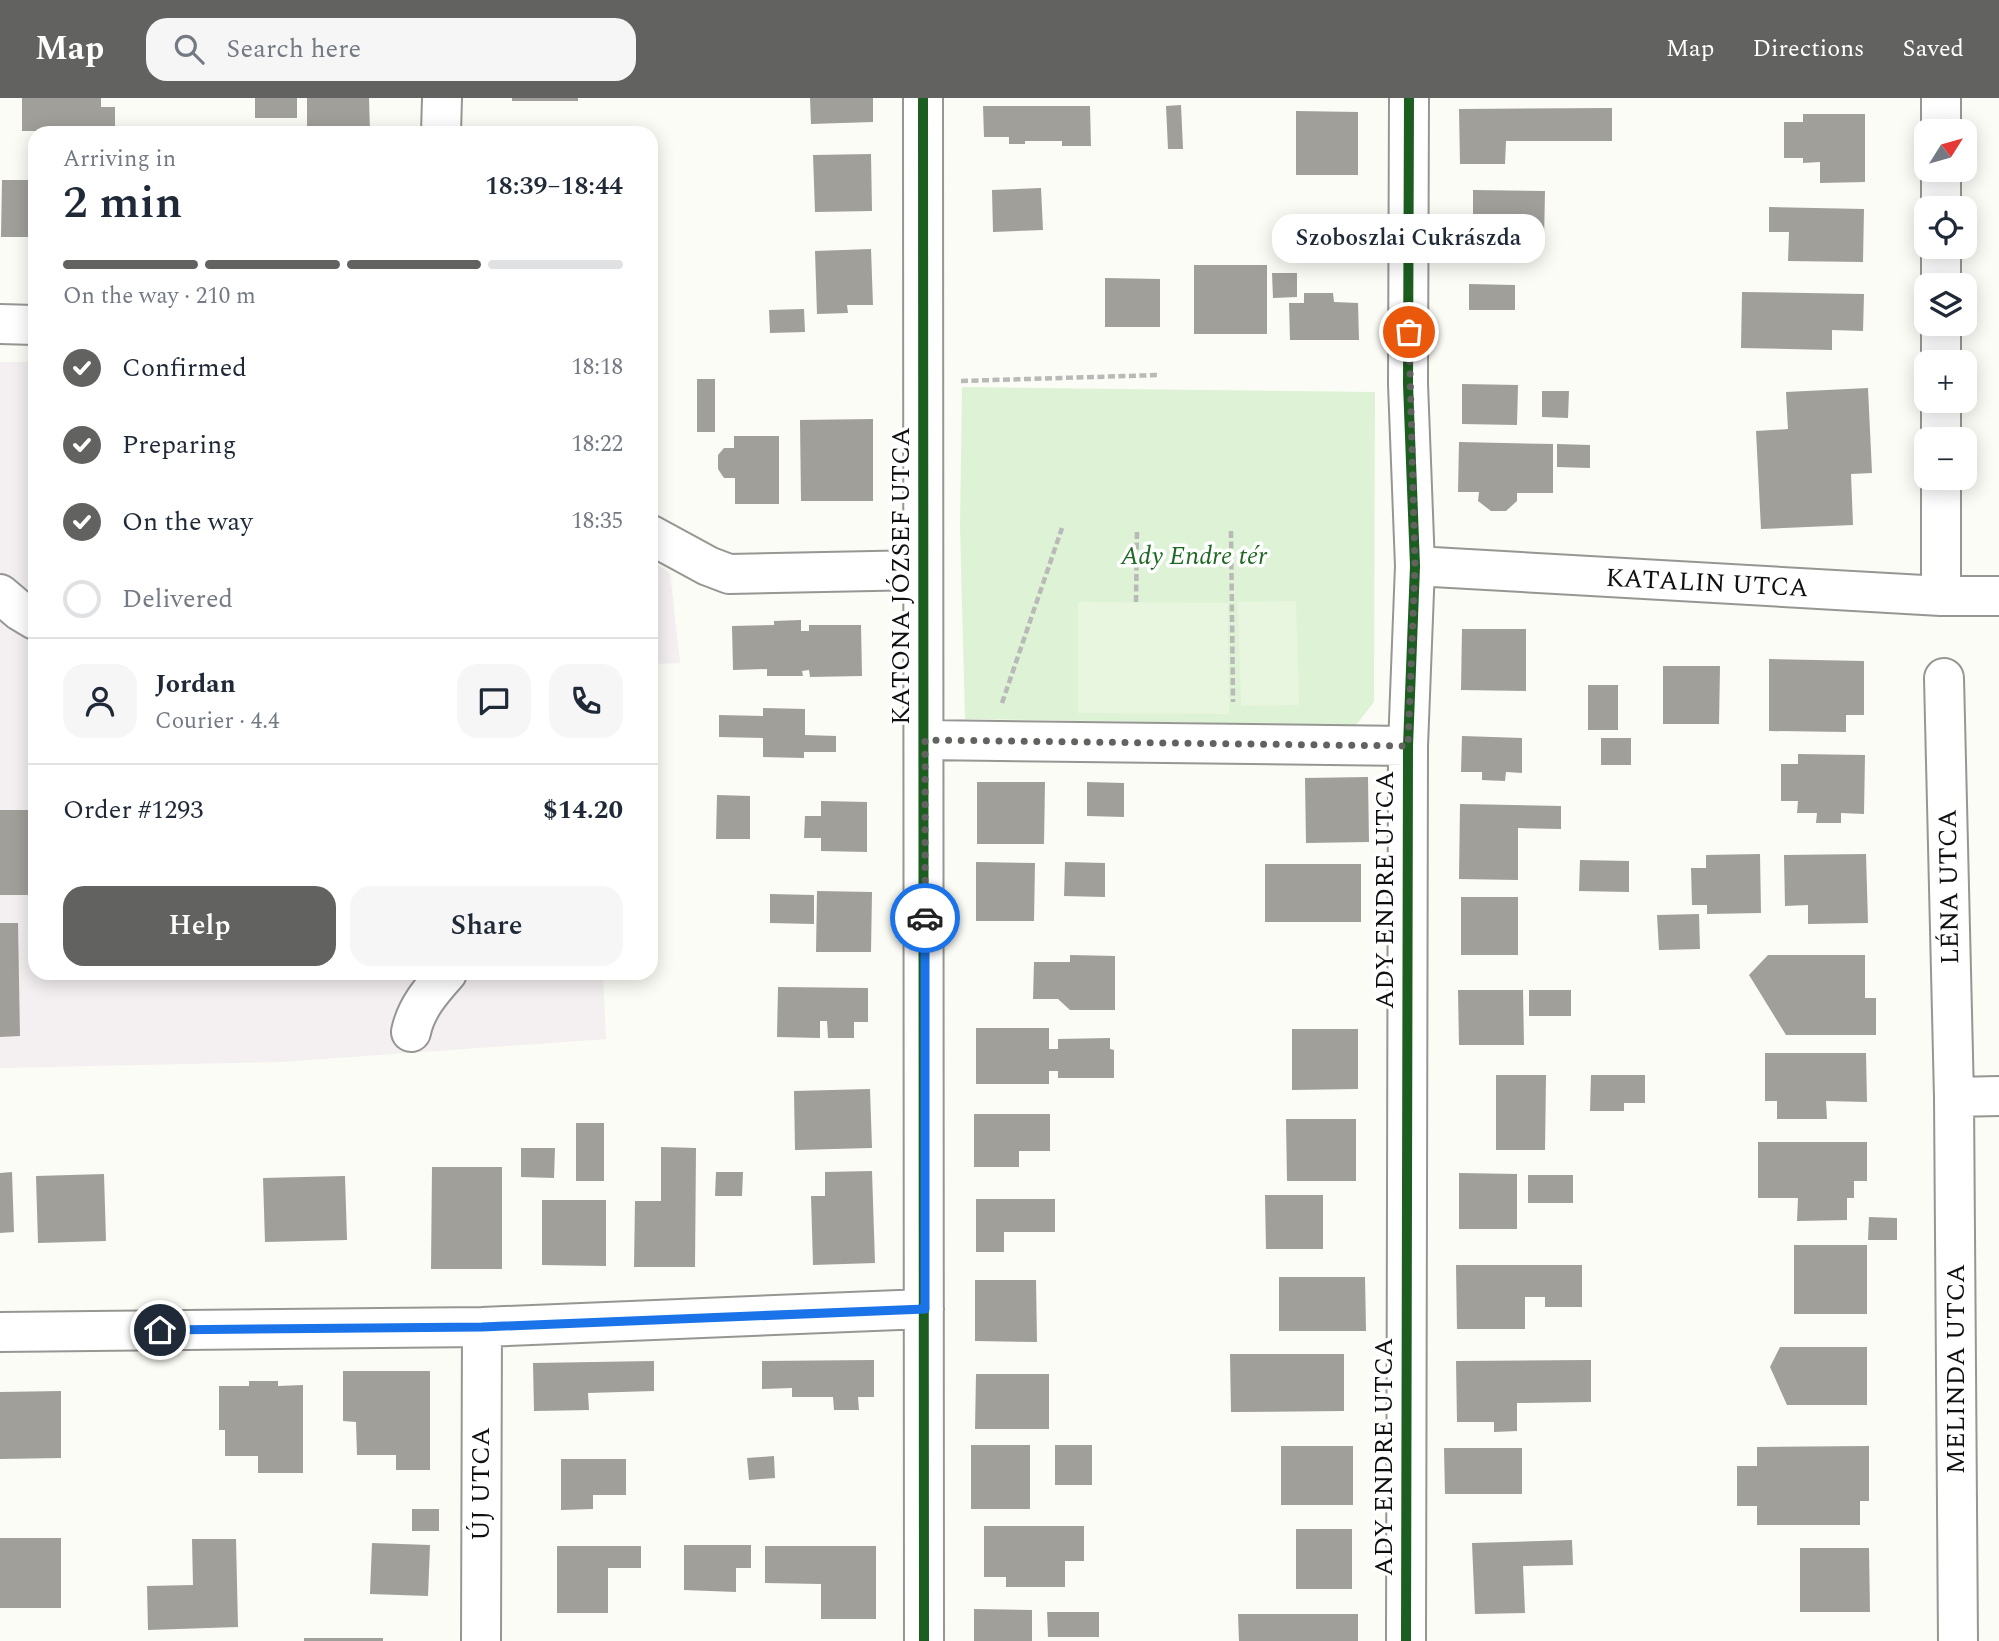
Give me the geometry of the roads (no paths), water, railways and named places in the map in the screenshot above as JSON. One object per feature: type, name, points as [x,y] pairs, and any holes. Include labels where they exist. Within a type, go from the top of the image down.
[{"type":"street","points":[[441,126],[442,98]]},
{"type":"street","name":"KATONA JÓZSEF UTCA","points":[[923,98],[924,1641]]},
{"type":"street","name":"ADY ENDRE UTCA","points":[[1406,1641],[1408,746],[1415,566],[1408,384],[1409,98]]},
{"type":"street","points":[[1941,98],[1941,119]]},
{"type":"street","points":[[0,324],[28,325]]},
{"type":"street","points":[[1941,490],[1941,596]]},
{"type":"street","points":[[658,539],[708,566],[729,574],[922,570]]},
{"type":"street","name":"KATALIN UTCA","points":[[1415,566],[1941,596],[1999,596]]},
{"type":"street","points":[[0,594],[28,616]]},
{"type":"street","name":"LÉNA UTCA","points":[[1944,678],[1954,1097]]},
{"type":"street","points":[[925,740],[1408,746]]},
{"type":"street","points":[[411,1032],[422,1005],[442,980]]},
{"type":"street","points":[[1954,1097],[1999,1096]]},
{"type":"street","name":"MELINDA UTCA","points":[[1954,1097],[1958,1641]]},
{"type":"street","points":[[0,1332],[482,1327],[925,1309]]},
{"type":"street","name":"ÚJ UTCA","points":[[481,1641],[482,1327]]},
{"type":"place","name":"Szoboszlai Cukrászda","points":[[1409,332]]},
{"type":"park label","name":"Ady Endre tér","points":[[1194,556]]}]
